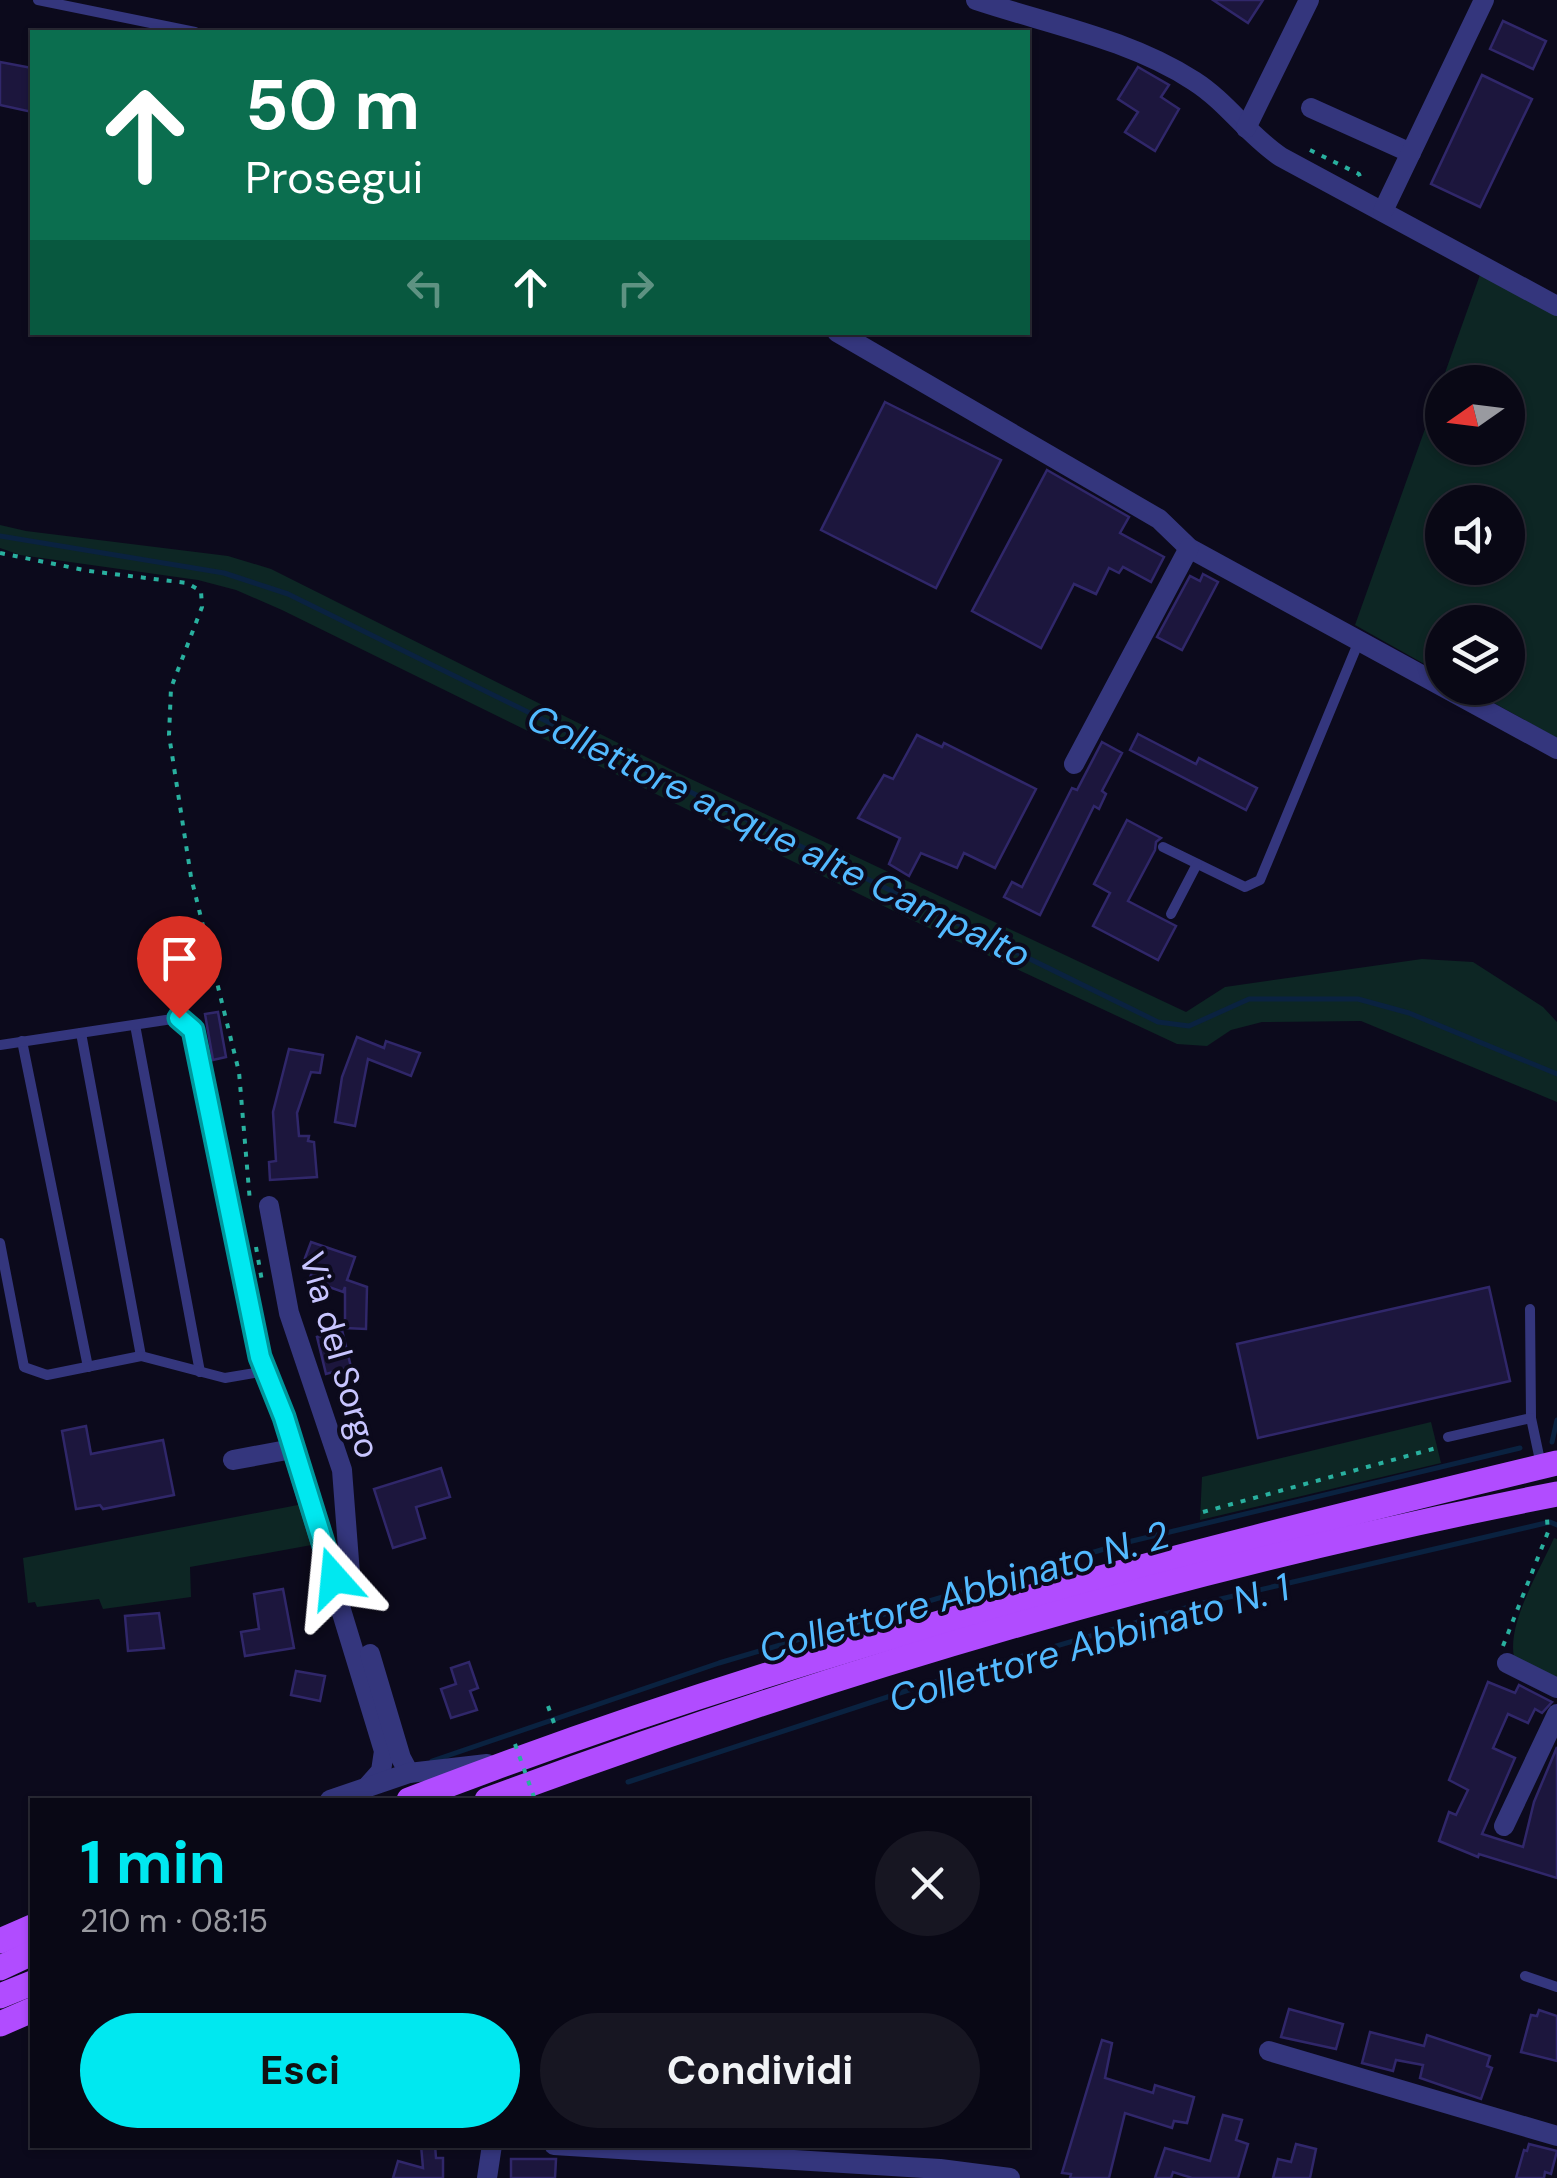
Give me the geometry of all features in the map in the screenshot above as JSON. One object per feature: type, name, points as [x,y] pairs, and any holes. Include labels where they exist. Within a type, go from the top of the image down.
[{"type":"main road","points":[[411,1792],[515,1753],[995,1606],[1165,1558],[1549,1465]]},
{"type":"main road","points":[[494,1798],[782,1698],[984,1636],[1208,1575],[1552,1504]]},
{"type":"main road","points":[[0,1941],[30,1927]]},
{"type":"main road","points":[[0,1968],[30,1954]]},
{"type":"main road","points":[[0,1996],[30,1984]]},
{"type":"main road","points":[[0,2024],[30,2011]]},
{"type":"street","points":[[976,0],[1107,41],[1176,71],[1210,92],[1281,157],[1557,306]]},
{"type":"street","points":[[1246,128],[1309,0]]},
{"type":"street","points":[[1383,211],[1484,0]]},
{"type":"street","points":[[1311,108],[1411,153]]},
{"type":"street","points":[[842,335],[1159,519],[1189,548],[1557,749]]},
{"type":"street","points":[[1074,764],[1189,548]]},
{"type":"street","name":"Via del Sorgo","points":[[260,1212],[342,1470],[350,1574],[338,1578]]},
{"type":"street","name":"Via del Sorgo","points":[[233,1460],[292,1449],[338,1578],[384,1751],[381,1770],[366,1788]]},
{"type":"street","name":"Via del Sorgo","points":[[338,1578],[355,1601],[411,1792]]},
{"type":"street","points":[[1507,1663],[1557,1688]]},
{"type":"street","points":[[1504,1826],[1557,1714]]},
{"type":"street","points":[[336,1798],[366,1788],[411,1792]]},
{"type":"street","points":[[1269,2051],[1557,2136]]},
{"type":"street","points":[[487,2178],[492,2148]]},
{"type":"street","points":[[602,2148],[940,2169],[1010,2178]]},
{"type":"lane","points":[[38,0],[185,30]]},
{"type":"lane","points":[[1163,847],[1245,887],[1265,874],[1358,641]]},
{"type":"lane","points":[[1171,914],[1198,864]]},
{"type":"lane","points":[[0,1045],[179,1018],[193,1030],[260,1357],[292,1449]]},
{"type":"lane","points":[[135,1025],[200,1372]]},
{"type":"lane","points":[[81,1033],[142,1356]]},
{"type":"lane","points":[[22,1041],[88,1367]]},
{"type":"lane","points":[[0,1242],[24,1367],[46,1375],[142,1356],[225,1378],[266,1372]]},
{"type":"lane","points":[[1530,1309],[1531,1418],[1549,1465]]},
{"type":"lane","points":[[1448,1437],[1531,1418]]},
{"type":"lane","points":[[1525,1976],[1557,1988]]},
{"type":"path","points":[[0,553],[88,572],[187,583],[201,591],[202,607],[171,688],[169,735],[191,877],[239,1072],[260,1212]]},
{"type":"path","points":[[254,1234],[263,1285]]},
{"type":"path","points":[[1204,1512],[1438,1450],[1448,1437]]},
{"type":"path","points":[[1507,1663],[1502,1654],[1504,1638],[1548,1532],[1552,1504]]},
{"type":"path","points":[[548,1706],[556,1728]]},
{"type":"path","points":[[515,1753],[534,1798]]},
{"type":"green space","points":[[1481,272],[1557,315],[1557,738],[1498,705],[1525,705],[1525,605],[1425,605],[1425,664],[1355,625],[1425,429],[1425,465],[1525,465],[1525,365],[1448,365]]},
{"type":"green space","points":[[0,525],[228,556],[271,569],[676,772],[1186,1012],[1225,987],[1422,959],[1473,962],[1543,1007],[1557,1022],[1557,1102],[1361,1021],[1262,1022],[1231,1030],[1207,1046],[1177,1044],[912,920],[282,610],[236,590],[198,580],[20,555],[0,548]]},
{"type":"green space","points":[[1431,1422],[1441,1463],[1200,1520],[1202,1477]]},
{"type":"green space","points":[[303,1504],[317,1544],[190,1567],[191,1597],[103,1609],[99,1599],[37,1607],[35,1602],[28,1603],[23,1558]]},
{"type":"green space","points":[[1554,1538],[1557,1679],[1514,1657],[1513,1643],[1526,1597]]},
{"type":"building","points":[[1213,0],[1263,0],[1248,23]]},
{"type":"building","points":[[1503,21],[1546,41],[1533,69],[1490,49]]},
{"type":"building","points":[[0,62],[30,68],[30,112],[0,105]]},
{"type":"building","points":[[1138,67],[1169,85],[1161,97],[1179,109],[1155,151],[1125,132],[1138,112],[1118,99]]},
{"type":"building","points":[[1482,75],[1532,99],[1480,207],[1431,184]]},
{"type":"building","points":[[885,402],[1001,460],[936,588],[821,530]]},
{"type":"building","points":[[1047,470],[1129,517],[1120,533],[1164,557],[1151,582],[1123,567],[1119,573],[1109,568],[1096,594],[1074,584],[1041,648],[972,611]]},
{"type":"building","points":[[1203,574],[1218,582],[1182,650],[1157,637],[1190,576],[1200,581]]},
{"type":"building","points":[[1138,734],[1196,764],[1199,758],[1257,788],[1246,810],[1130,750]]},
{"type":"building","points":[[917,735],[942,747],[944,743],[1036,789],[995,868],[964,853],[957,868],[921,853],[909,876],[889,864],[900,838],[858,818],[884,775],[893,779]]},
{"type":"building","points":[[1102,742],[1122,753],[1102,791],[1106,794],[1099,809],[1094,806],[1040,915],[1004,897],[1012,882],[1022,887],[1072,788],[1077,790]]},
{"type":"building","points":[[1127,820],[1161,838],[1128,901],[1176,926],[1158,960],[1093,926],[1110,893],[1094,884]]},
{"type":"building","points":[[218,1012],[226,1057],[213,1060],[205,1014]]},
{"type":"building","points":[[357,1037],[384,1048],[386,1041],[420,1053],[411,1076],[368,1059],[355,1126],[335,1122],[342,1077]]},
{"type":"building","points":[[289,1049],[323,1055],[320,1073],[311,1072],[297,1113],[299,1136],[309,1136],[308,1141],[314,1142],[317,1177],[270,1180],[269,1162],[276,1161],[273,1112]]},
{"type":"building","points":[[311,1242],[355,1257],[347,1280],[367,1287],[366,1329],[345,1328],[345,1287],[343,1292],[309,1280],[316,1262],[305,1258]]},
{"type":"building","points":[[1489,1287],[1510,1381],[1258,1438],[1237,1344]]},
{"type":"building","points":[[342,1330],[351,1367],[326,1374],[317,1337]]},
{"type":"building","points":[[86,1426],[91,1454],[163,1440],[174,1495],[103,1509],[100,1505],[76,1509],[62,1431]]},
{"type":"building","points":[[441,1468],[450,1497],[416,1507],[425,1538],[393,1548],[374,1489]]},
{"type":"building","points":[[283,1589],[294,1648],[245,1656],[241,1632],[259,1629],[254,1594]]},
{"type":"building","points":[[159,1613],[164,1648],[128,1651],[125,1616]]},
{"type":"building","points":[[469,1662],[478,1688],[470,1691],[477,1710],[451,1718],[441,1689],[456,1684],[451,1668]]},
{"type":"building","points":[[296,1671],[325,1676],[320,1701],[291,1695]]},
{"type":"building","points":[[1488,1682],[1515,1693],[1519,1685],[1552,1702],[1542,1713],[1535,1709],[1528,1723],[1508,1714],[1493,1748],[1515,1758],[1482,1834],[1523,1847],[1534,1802],[1557,1747],[1557,1878],[1479,1854],[1478,1857],[1439,1841],[1449,1812],[1456,1815],[1468,1790],[1449,1780]]},
{"type":"building","points":[[1289,2009],[1343,2024],[1336,2049],[1281,2037]]},
{"type":"building","points":[[1539,2010],[1557,2016],[1557,2061],[1521,2052],[1531,2015],[1537,2016]]},
{"type":"building","points":[[1370,2032],[1424,2046],[1427,2035],[1490,2056],[1487,2066],[1492,2068],[1481,2099],[1420,2078],[1423,2065],[1396,2060],[1393,2071],[1362,2063]]},
{"type":"building","points":[[1102,2040],[1112,2043],[1105,2078],[1153,2093],[1155,2085],[1194,2097],[1187,2123],[1174,2121],[1172,2128],[1125,2113],[1109,2178],[1070,2178],[1071,2174],[1062,2173]]},
{"type":"building","points":[[1223,2115],[1242,2120],[1236,2140],[1248,2144],[1238,2178],[1192,2178],[1173,2172],[1171,2178],[1155,2178],[1165,2148],[1210,2161]]},
{"type":"building","points":[[1296,2144],[1316,2149],[1310,2178],[1273,2178],[1278,2159],[1291,2162]]},
{"type":"building","points":[[1529,2144],[1557,2151],[1551,2174],[1545,2172],[1544,2178],[1516,2178]]},
{"type":"building","points":[[421,2148],[435,2148],[436,2158],[443,2158],[443,2178],[393,2178],[398,2161],[423,2168]]},
{"type":"building","points":[[511,2159],[556,2159],[555,2178],[511,2178]]},
{"type":"waterway","name":"Collettore acque alte Campalto","points":[[0,536],[224,573],[288,594],[1158,1022],[1189,1026],[1249,999],[1358,999],[1409,1013],[1557,1074]]},
{"type":"waterway","name":"Collettore Abbinato N. 2","points":[[1552,1442],[1557,1420]]},
{"type":"waterway","name":"Collettore Abbinato N. 2","points":[[432,1761],[719,1663],[1128,1542],[1520,1448]]},
{"type":"waterway","name":"Collettore Abbinato N. 1","points":[[628,1782],[921,1686],[1199,1604],[1550,1522],[1557,1525]]},
{"type":"route","points":[[179,1018],[193,1030],[260,1357],[284,1417],[334,1578]]}]
